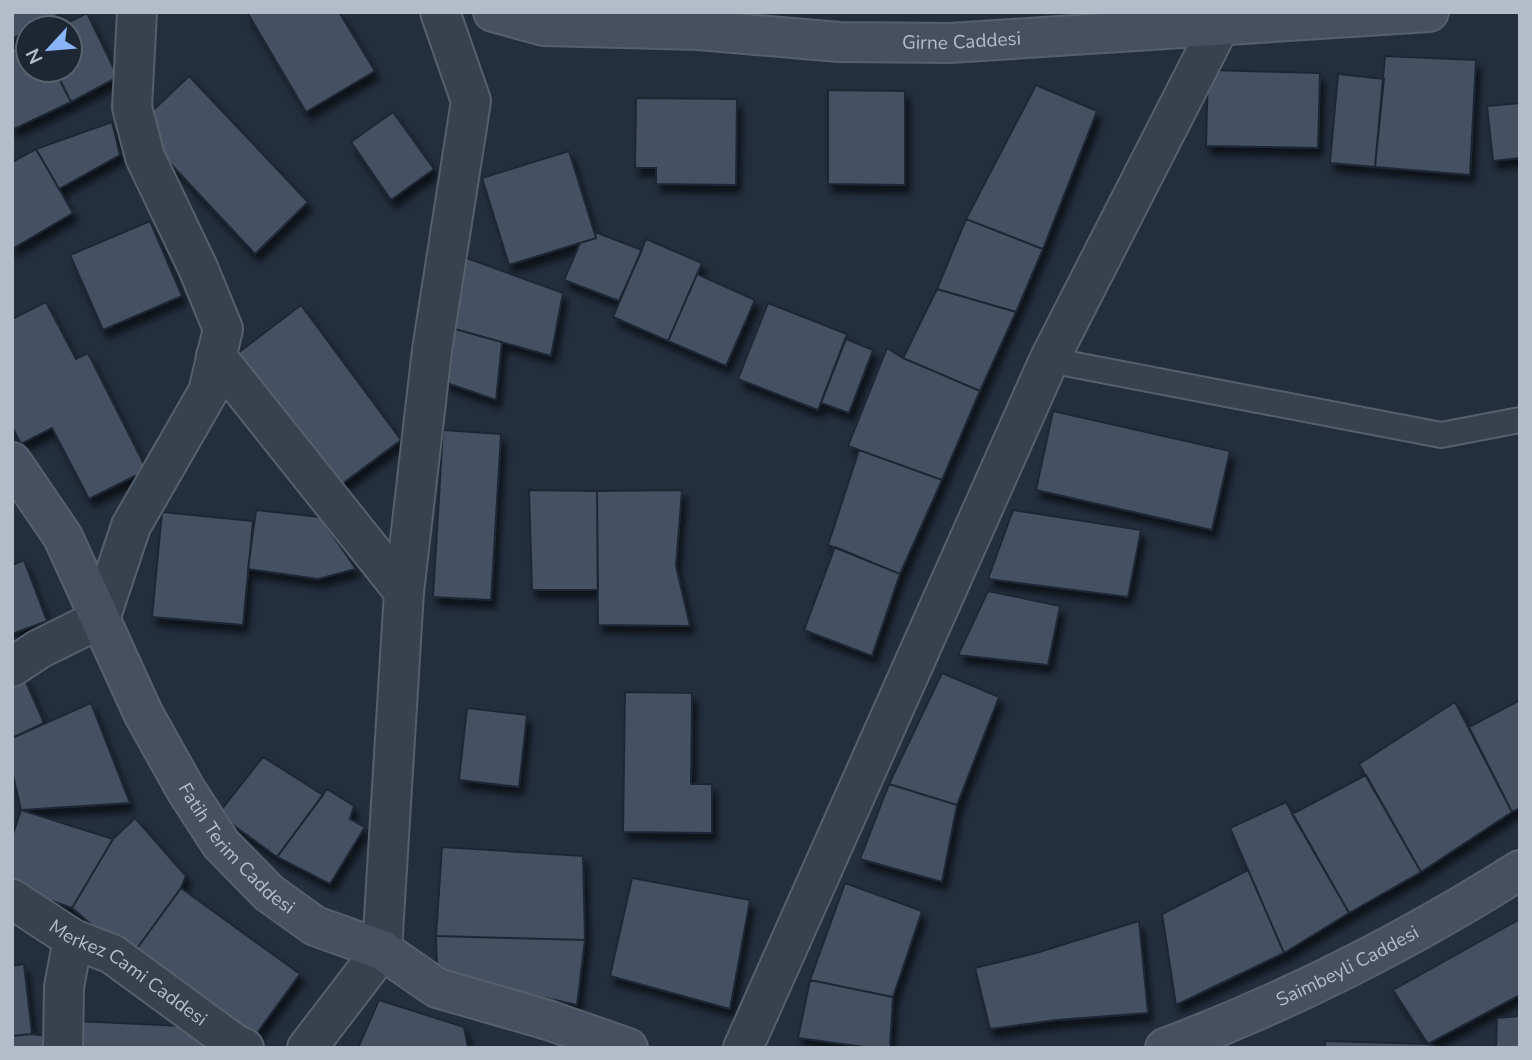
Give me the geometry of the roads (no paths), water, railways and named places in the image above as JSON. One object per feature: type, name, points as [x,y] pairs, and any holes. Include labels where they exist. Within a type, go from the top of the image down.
[{"type":"street","points":[[12,667],[39,649],[100,619],[131,526],[208,392],[223,328],[198,268],[145,157],[132,107],[137,12]]},
{"type":"street","points":[[307,1048],[382,950],[404,592],[432,349],[471,101],[440,12]]},
{"type":"street","name":"Girne Caddesi","points":[[493,12],[544,26],[699,30],[839,42],[950,43],[1217,20],[1429,12]]},
{"type":"street","points":[[743,1048],[1049,360],[1217,20]]},
{"type":"street","points":[[216,356],[404,592]]},
{"type":"street","name":"Fatih Terim Caddesi","points":[[12,462],[63,537],[143,713],[186,790],[221,845],[269,893],[314,926],[382,950],[437,988],[548,1020],[628,1048]]},
{"type":"street","name":"Saimbeyli Caddesi","points":[[1165,1048],[1238,1020],[1346,970],[1514,876]]},
{"type":"street","name":"Merkez Cami Caddesi","points":[[12,899],[73,939],[112,954],[244,1048]]},
{"type":"street","points":[[63,1048],[64,987],[73,939]]},
{"type":"lane","points":[[1049,360],[1441,435],[1520,420]]}]
